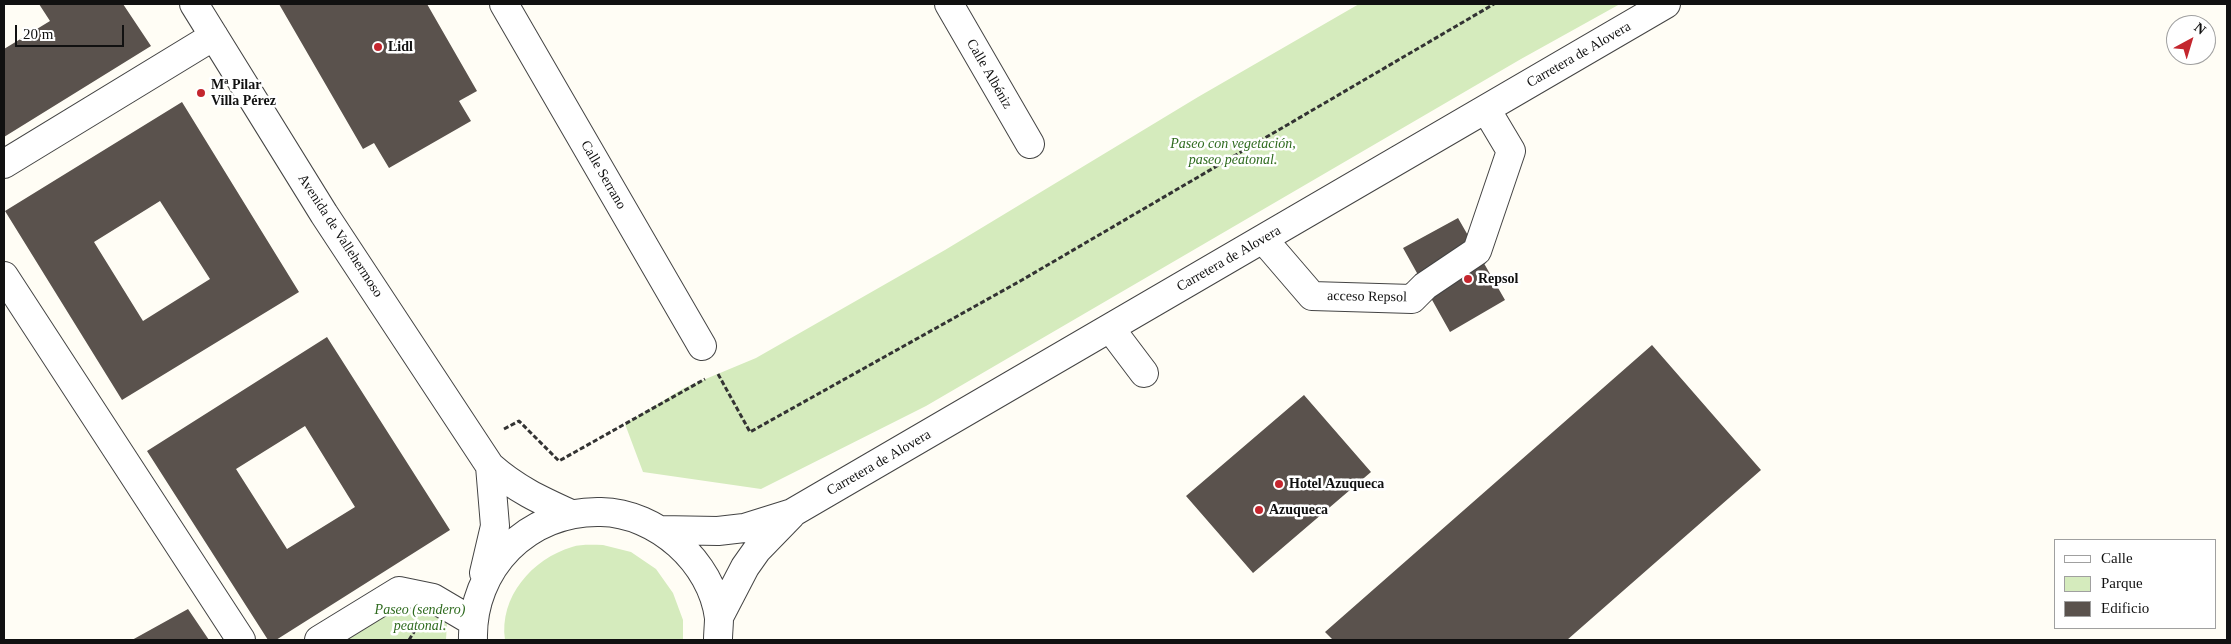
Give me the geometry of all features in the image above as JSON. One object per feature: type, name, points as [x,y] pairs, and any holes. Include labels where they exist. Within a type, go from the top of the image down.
[{"type":"street","name":"Avenida de Vallehermoso","points":[[194,4],[324,214],[484,456],[511,485],[572,514]]},
{"type":"street","name":"Calle Serrano","points":[[504,4],[702,346]]},
{"type":"street","name":"Calle Albéniz","points":[[949,4],[1030,144]]},
{"type":"street","name":"Carretera de Alovera","points":[[660,530],[718,531],[744,528],[792,514],[1666,4]]},
{"type":"street","points":[[4,164],[214,36]]},
{"type":"street","name":"acceso Repsol","points":[[1263,239],[1312,296],[1412,299],[1425,286],[1477,251],[1512,151],[1486,109]]},
{"type":"street","points":[[4,276],[241,640]]},
{"type":"street","points":[[1110,328],[1144,373]]},
{"type":"street","name":"Avenida de Vallehermoso","points":[[472,631],[495,526],[484,456]]},
{"type":"street","points":[[481,587],[503,553],[534,528],[572,514],[602,512],[632,517],[660,530],[688,553],[708,582],[718,628]]},
{"type":"street","name":"Carretera de Alovera","points":[[718,628],[745,567],[757,550],[792,514]]},
{"type":"street","points":[[319,640],[399,591],[433,598],[472,631]]},
{"type":"path","points":[[484,456],[519,421],[559,461],[717,372],[750,432],[1022,280],[1494,4]]},
{"type":"path","points":[[409,640],[433,598]]},
{"type":"green space","name":"Paseo con vegetación, paseo peatonal.","points":[[1359,4],[1620,4],[1521,59],[926,406],[761,489],[643,472],[625,424],[684,388],[756,358],[945,250],[1198,97]]},
{"type":"green space","points":[[603,545],[631,552],[656,569],[673,593],[683,620],[683,640],[505,640],[507,609],[521,582],[532,570],[557,553],[572,547]]},
{"type":"green space","name":"Paseo (sendero) peatonal.","points":[[418,594],[448,604],[446,640],[341,640]]},
{"type":"building","points":[[39,4],[123,4],[151,46],[4,137],[4,49],[50,21]]},
{"type":"building","name":"Lidl","points":[[279,4],[427,4],[477,91],[459,101],[471,121],[389,168],[374,143],[363,149]]},
{"type":"building","points":[[182,102],[299,292],[122,400],[5,211]],"holes":[[[160,201],[210,279],[143,321],[94,242]]]},
{"type":"building","points":[[1458,218],[1505,300],[1450,332],[1403,248]]},
{"type":"building","points":[[327,337],[450,530],[276,640],[268,640],[147,451]],"holes":[[[305,426],[355,507],[287,549],[236,469]]]},
{"type":"building","points":[[1652,345],[1761,470],[1567,640],[1333,640],[1325,632]]},
{"type":"building","name":"Hotel Azuqueca","points":[[1304,395],[1371,472],[1253,573],[1186,496]]},
{"type":"building","points":[[188,609],[209,640],[132,640]]},
{"type":"place","name":"Lidl","points":[[378,47]]},
{"type":"place","name":"Mª Pilar Villa Pérez","points":[[201,93]]},
{"type":"place","name":"Repsol","points":[[1468,279]]},
{"type":"place","name":"Hotel Azuqueca","points":[[1279,484]]},
{"type":"place","name":"Azuqueca","points":[[1259,510]]}]
